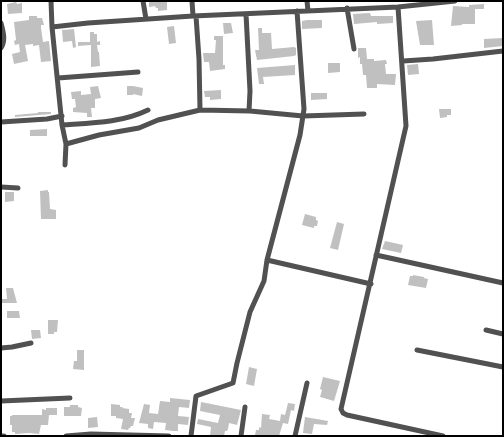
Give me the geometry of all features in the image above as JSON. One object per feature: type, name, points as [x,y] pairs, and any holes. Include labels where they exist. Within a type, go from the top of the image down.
[{"type":"street","points":[[51,1],[52,27],[62,125],[66,144],[65,165]]},
{"type":"street","points":[[143,1],[146,20]]},
{"type":"street","points":[[192,1],[199,59],[200,110]]},
{"type":"street","points":[[307,1],[308,11]]},
{"type":"street","points":[[52,27],[88,23],[194,16],[347,8],[398,7],[455,1]]},
{"type":"street","points":[[398,7],[403,61],[406,126],[376,255],[371,284],[341,409],[346,415],[443,436]]},
{"type":"street","points":[[347,8],[354,49]]},
{"type":"street","points":[[191,436],[196,396],[233,383],[250,312],[264,281],[267,260],[300,135],[304,109],[297,11]]},
{"type":"street","points":[[246,14],[250,91],[249,111]]},
{"type":"street","points":[[1,23],[4,36],[1,48]]},
{"type":"street","points":[[403,61],[503,51]]},
{"type":"street","points":[[58,78],[138,72]]},
{"type":"street","points":[[62,125],[108,122],[135,116],[148,110]]},
{"type":"street","points":[[66,144],[99,135],[139,128],[158,120],[200,110],[249,111],[303,116],[364,114]]},
{"type":"street","points":[[1,122],[47,119],[62,116]]},
{"type":"street","points":[[1,187],[18,188]]},
{"type":"street","points":[[376,255],[503,283]]},
{"type":"street","points":[[267,260],[371,284]]},
{"type":"street","points":[[486,330],[503,334]]},
{"type":"street","points":[[1,348],[12,348],[31,343]]},
{"type":"street","points":[[417,350],[503,367]]},
{"type":"street","points":[[295,436],[307,383]]},
{"type":"street","points":[[1,400],[70,398]]},
{"type":"street","points":[[241,436],[245,407]]},
{"type":"street","points":[[66,436],[169,436]]},
{"type":"building","points":[[149,1],[167,2],[167,10],[158,11],[158,8],[155,6],[149,7]]},
{"type":"building","points":[[16,2],[17,4],[22,3],[22,13],[8,14],[7,4]]},
{"type":"building","points":[[484,4],[484,9],[475,9],[475,24],[451,26],[453,6],[469,7],[469,5]]},
{"type":"building","points":[[370,13],[371,16],[393,16],[393,23],[377,24],[377,22],[354,24],[353,14]]},
{"type":"building","points":[[29,16],[37,16],[37,18],[42,18],[44,25],[41,25],[43,42],[49,41],[51,61],[41,62],[39,45],[33,46],[33,44],[25,45],[28,61],[14,64],[12,54],[20,52],[19,44],[15,45],[14,41],[16,40],[14,22],[29,20]]},
{"type":"building","points":[[322,20],[322,28],[302,29],[302,21]]},
{"type":"building","points":[[432,20],[434,45],[420,45],[416,21]]},
{"type":"building","points":[[223,23],[231,23],[233,33],[224,34]]},
{"type":"building","points":[[174,26],[176,43],[169,44],[167,27]]},
{"type":"building","points":[[258,28],[262,28],[262,33],[271,33],[272,49],[294,47],[296,48],[296,55],[257,60],[255,50],[259,50]]},
{"type":"building","points":[[74,29],[76,47],[73,48],[72,41],[63,42],[62,30]]},
{"type":"building","points":[[90,32],[97,34],[97,42],[100,41],[100,45],[97,45],[100,66],[91,67],[91,45],[78,46],[78,42],[90,42]]},
{"type":"building","points":[[214,36],[223,36],[223,65],[225,65],[225,69],[210,71],[209,62],[204,62],[203,53],[215,53],[216,40],[214,40]]},
{"type":"building","points":[[503,38],[503,46],[484,48],[484,39]]},
{"type":"building","points":[[358,48],[366,48],[367,59],[374,59],[374,61],[386,60],[386,74],[396,74],[395,85],[377,84],[377,88],[367,88],[366,75],[363,75],[360,57],[358,58]]},
{"type":"building","points":[[328,63],[340,63],[340,72],[328,73]]},
{"type":"building","points":[[418,64],[419,74],[408,75],[407,65]]},
{"type":"building","points":[[295,65],[295,75],[263,77],[264,84],[259,84],[257,68]]},
{"type":"building","points":[[98,86],[101,98],[95,99],[95,108],[91,108],[92,117],[87,117],[87,113],[73,112],[73,108],[76,107],[75,99],[72,99],[71,92],[81,91],[81,95],[91,94],[90,87]]},
{"type":"building","points":[[127,86],[143,88],[142,96],[133,94],[127,95]]},
{"type":"building","points":[[221,90],[221,99],[210,100],[210,97],[205,97],[204,91]]},
{"type":"building","points":[[311,93],[327,93],[327,99],[311,100]]},
{"type":"building","points":[[439,109],[451,109],[451,115],[440,118]]},
{"type":"building","points":[[51,112],[51,114],[15,117],[15,115]]},
{"type":"building","points":[[47,129],[47,136],[30,136],[30,130]]},
{"type":"building","points":[[48,190],[50,209],[56,210],[56,219],[41,219],[40,191]]},
{"type":"building","points":[[5,192],[14,192],[14,201],[5,202]]},
{"type":"building","points":[[305,214],[316,217],[316,220],[318,221],[317,226],[314,226],[314,228],[302,225]]},
{"type":"building","points":[[337,222],[344,224],[338,250],[330,248]]},
{"type":"building","points":[[385,241],[403,245],[401,253],[382,249]]},
{"type":"building","points":[[413,275],[428,279],[426,288],[408,285],[410,276]]},
{"type":"building","points":[[6,288],[13,288],[17,303],[1,303],[1,299],[7,299]]},
{"type":"building","points":[[7,311],[19,311],[20,318],[7,318]]},
{"type":"building","points":[[48,320],[58,320],[57,332],[54,332],[54,334],[48,334]]},
{"type":"building","points":[[31,330],[40,330],[41,338],[32,339]]},
{"type":"building","points":[[77,350],[84,350],[84,370],[73,369],[74,361],[77,361]]},
{"type":"building","points":[[249,367],[257,369],[254,386],[246,384]]},
{"type":"building","points":[[323,377],[340,381],[334,401],[320,397]]},
{"type":"building","points":[[170,398],[190,400],[189,408],[179,407],[178,416],[189,417],[188,425],[178,424],[178,431],[173,431],[165,430],[166,423],[154,422],[153,429],[148,428],[148,424],[139,423],[144,404],[150,405],[149,413],[158,414],[160,401],[170,402]]},
{"type":"building","points":[[201,402],[241,410],[237,425],[229,423],[228,429],[225,431],[224,436],[210,436],[211,427],[197,424],[198,419],[218,423],[220,415],[200,411]]},
{"type":"building","points":[[288,403],[295,404],[294,411],[291,410],[288,424],[283,423],[279,436],[255,435],[256,430],[259,430],[259,427],[261,428],[262,414],[270,415],[269,419],[280,421],[281,414],[285,415]]},
{"type":"building","points":[[111,404],[120,405],[120,407],[123,407],[122,408],[129,409],[129,413],[132,413],[131,418],[135,418],[133,426],[131,426],[128,430],[121,429],[123,419],[116,418],[116,416],[111,416]]},
{"type":"building","points":[[70,405],[78,405],[78,407],[82,408],[81,416],[64,416],[64,407],[70,407]]},
{"type":"building","points":[[46,408],[57,408],[57,415],[49,415],[48,425],[41,425],[39,434],[15,434],[15,432],[12,432],[10,416],[42,415],[42,409],[46,410]]},
{"type":"building","points":[[97,417],[98,427],[88,428],[88,418]]},
{"type":"building","points":[[305,417],[328,421],[327,425],[314,424],[312,434],[303,433]]}]
